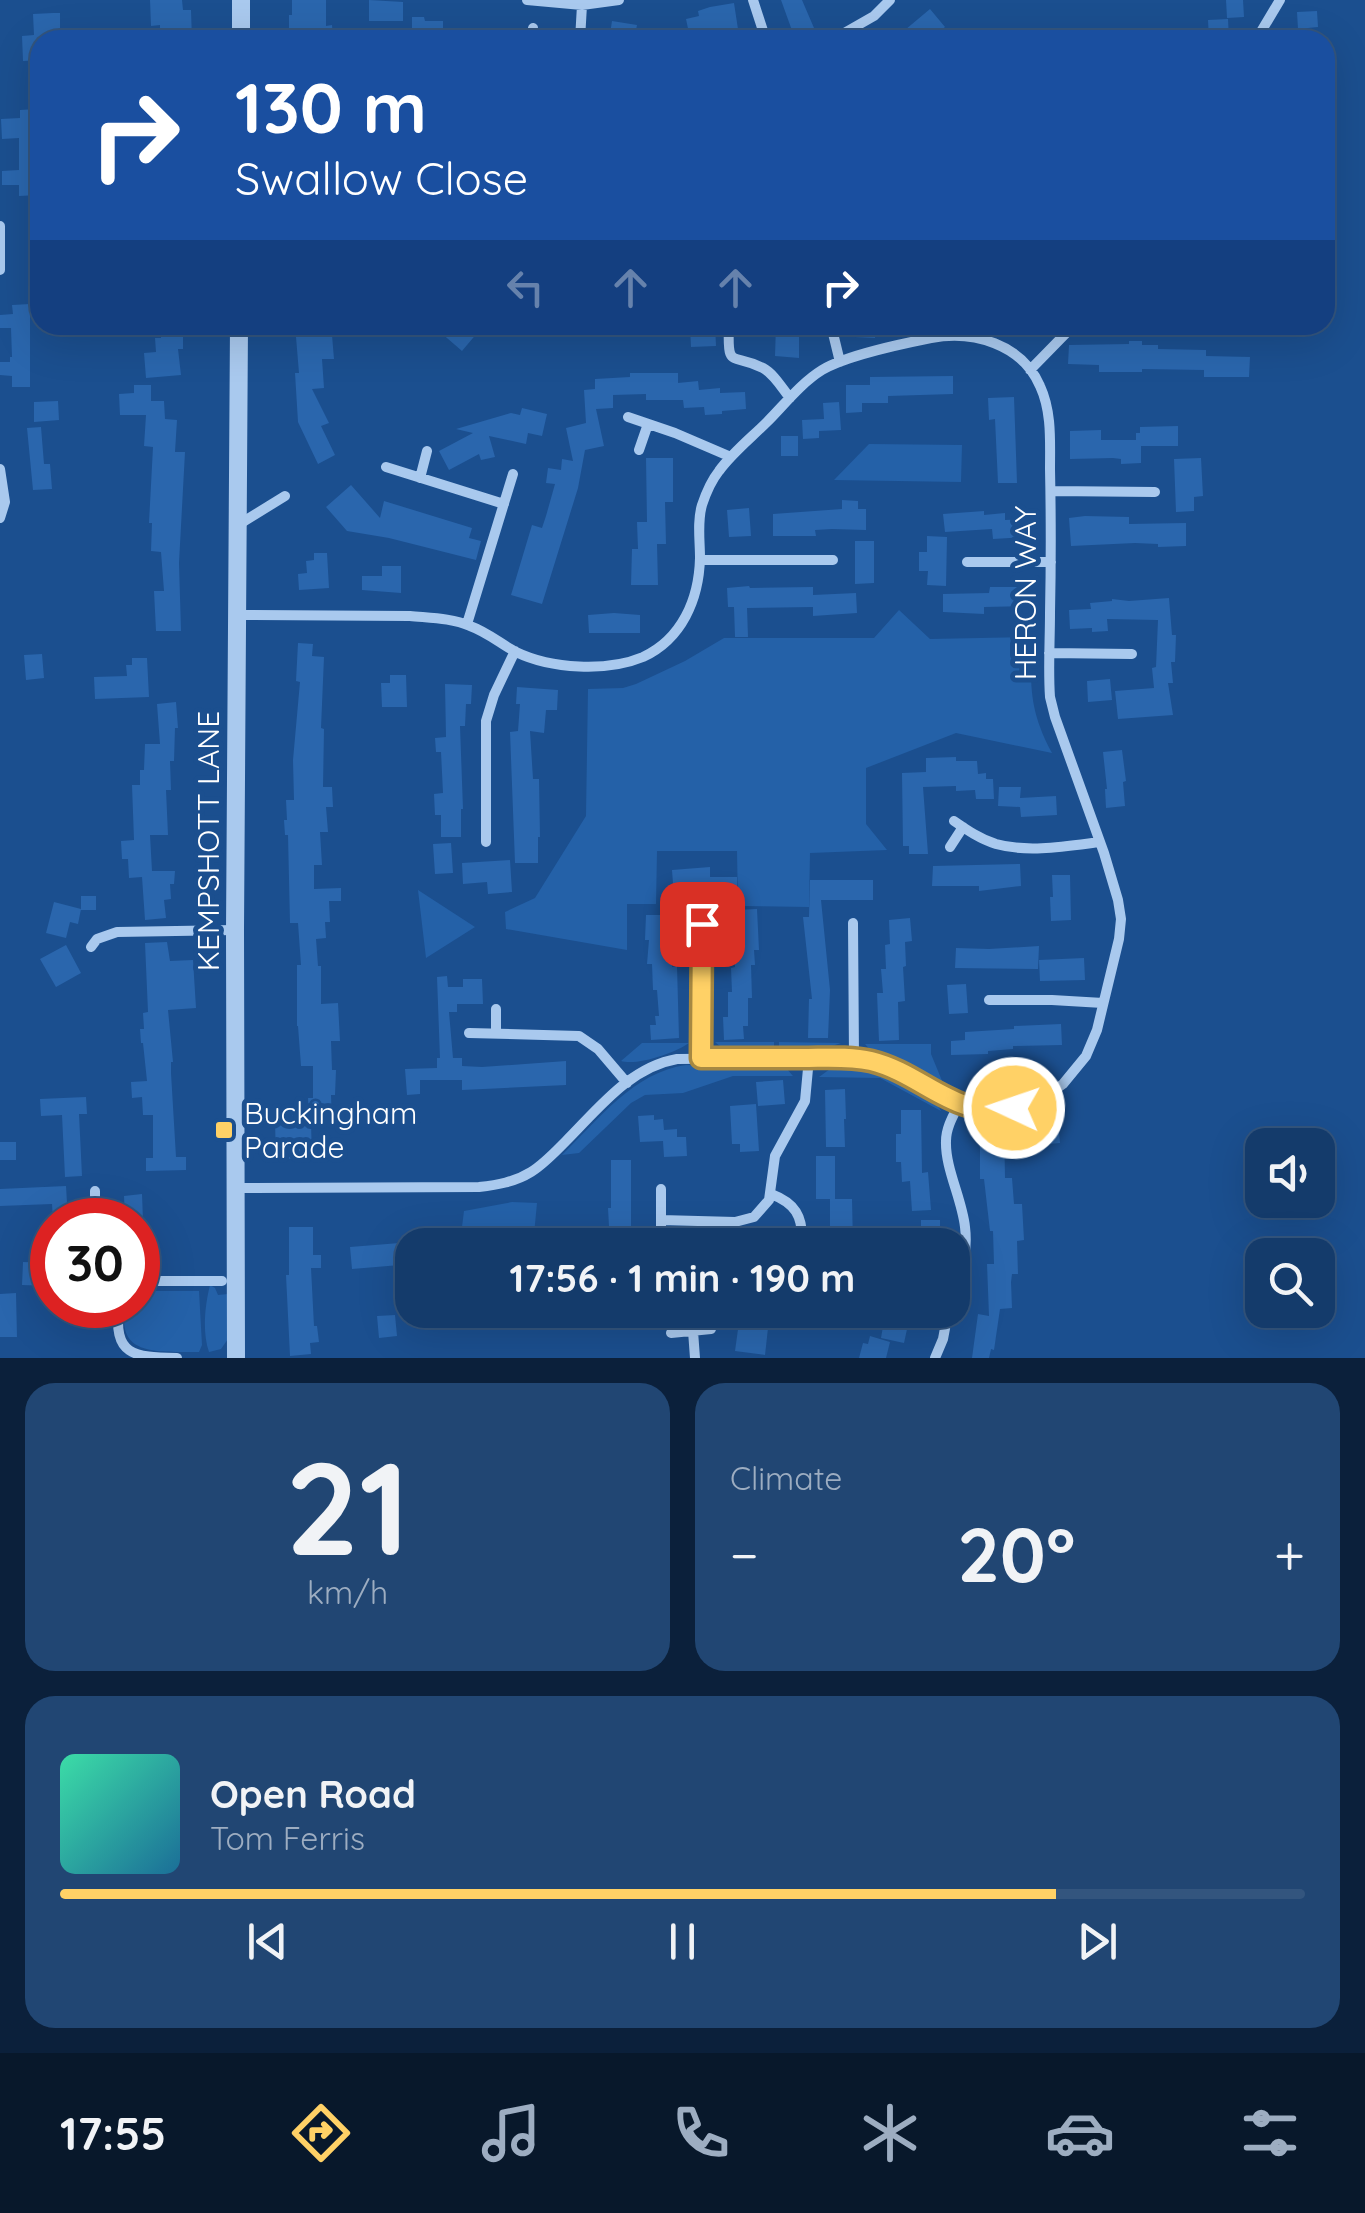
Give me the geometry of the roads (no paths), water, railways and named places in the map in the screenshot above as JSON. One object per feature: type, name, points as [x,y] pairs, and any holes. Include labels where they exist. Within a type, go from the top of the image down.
[{"type":"street","points":[[241,0],[241,30]]},
{"type":"street","points":[[526,0],[582,5],[620,0]]},
{"type":"street","points":[[753,0],[763,30]]},
{"type":"street","points":[[850,30],[890,0]]},
{"type":"street","points":[[1262,30],[1280,0]]},
{"type":"street","points":[[581,30],[582,5]]},
{"type":"street","points":[[0,226],[0,270]]},
{"type":"street","name":"KEMPSHOTT LANE","points":[[236,1358],[239,335]]},
{"type":"street","points":[[729,335],[728,352],[739,361],[767,371],[790,398]]},
{"type":"street","points":[[833,335],[840,362]]},
{"type":"street","points":[[921,335],[922,340]]},
{"type":"street","points":[[238,615],[410,616],[468,624],[515,651],[546,662],[609,665],[645,656],[671,636],[688,614],[698,585],[703,502],[716,475],[822,370],[922,340],[954,335],[983,339],[1010,352],[1030,370],[1064,335]]},
{"type":"street","name":"HERON WAY","points":[[237,1188],[502,1184],[539,1167],[645,1069],[677,1059],[854,1058],[888,1066],[959,1104],[985,1111],[1014,1108],[1063,1084],[1086,1056],[1097,1030],[1121,919],[1100,842],[1051,706],[1048,416],[1044,395],[1030,370]]},
{"type":"street","points":[[628,417],[731,457]]},
{"type":"street","points":[[639,450],[648,424]]},
{"type":"street","points":[[420,478],[427,451]]},
{"type":"street","points":[[386,467],[504,504]]},
{"type":"street","points":[[0,469],[4,502],[0,518]]},
{"type":"street","points":[[468,624],[513,474]]},
{"type":"street","points":[[1051,491],[1156,492]]},
{"type":"street","points":[[238,525],[285,496]]},
{"type":"street","points":[[700,560],[832,560]]},
{"type":"street","points":[[968,562],[1051,562]]},
{"type":"street","points":[[486,842],[488,713],[515,651]]},
{"type":"street","points":[[1049,653],[1132,654]]},
{"type":"street","points":[[950,848],[958,824],[1003,846],[1100,842]]},
{"type":"street","points":[[853,923],[854,1058]]},
{"type":"street","points":[[701,1058],[702,924]]},
{"type":"street","points":[[91,947],[110,933],[235,930]]},
{"type":"street","points":[[989,1000],[1103,1004]]},
{"type":"street","points":[[496,1009],[496,1033]]},
{"type":"street","points":[[470,1033],[579,1036],[598,1049],[627,1083]]},
{"type":"street","points":[[661,1220],[746,1220],[760,1212],[771,1194],[772,1162],[805,1101],[809,1058]]},
{"type":"street","points":[[959,1104],[946,1140],[964,1228]]},
{"type":"street","points":[[661,1188],[661,1228]]},
{"type":"street","points":[[95,1191],[95,1198]]},
{"type":"street","points":[[771,1194],[798,1212],[802,1228]]},
{"type":"street","points":[[160,1281],[222,1280]]},
{"type":"street","points":[[119,1328],[119,1338],[128,1352],[141,1357],[177,1358]]},
{"type":"street","points":[[935,1358],[944,1328]]},
{"type":"street","points":[[671,1334],[710,1329]]},
{"type":"street","points":[[693,1331],[695,1358]]},
{"type":"place","name":"Buckingham Parade","points":[[224,1130]]}]
